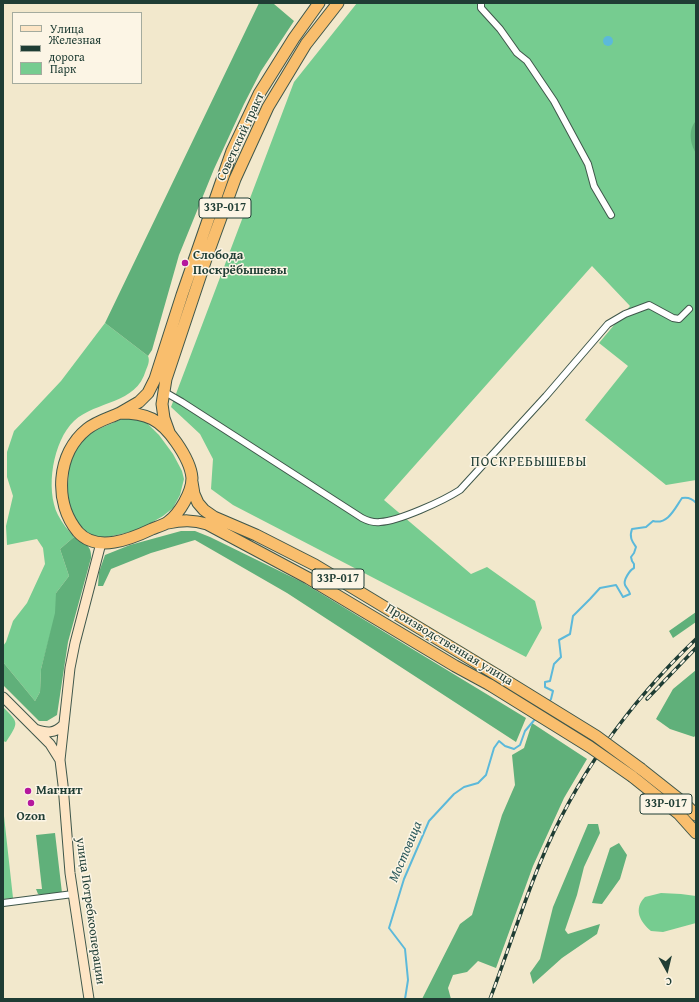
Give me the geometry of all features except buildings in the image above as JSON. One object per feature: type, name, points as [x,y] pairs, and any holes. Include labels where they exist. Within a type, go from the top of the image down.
[{"type":"highway","name":"Советский тракт","points":[[120,413],[139,402],[148,393],[155,379],[182,295],[232,152],[259,94],[294,38],[319,3]]},
{"type":"highway","name":"Советский тракт","points":[[169,432],[164,418],[162,404],[163,391],[207,256],[240,168],[268,107],[306,44],[338,3]]},
{"type":"highway","name":"33Р-017","points":[[120,413],[136,413],[149,417],[169,432],[182,450],[192,479],[186,498],[177,514],[168,523],[123,540],[101,543],[81,535],[72,524],[65,511],[61,485],[63,468],[68,452],[80,436],[101,421],[120,413]]},
{"type":"highway","name":"Производственная улица","points":[[192,479],[194,494],[198,504],[209,514],[315,565],[596,736],[642,769],[684,803],[696,815]]},
{"type":"highway","name":"Производственная улица","points":[[168,523],[181,520],[195,520],[207,524],[308,578],[455,666],[490,685],[590,747],[633,777],[678,814],[696,833]]},
{"type":"main road","name":"улица Потребкооперации","points":[[89,999],[70,873],[60,760],[70,668],[101,543]]},
{"type":"main road","points":[[3,697],[50,744],[60,760]]},
{"type":"main road","points":[[34,728],[52,732],[59,729],[63,725]]},
{"type":"street","points":[[481,3],[481,8],[500,29],[517,53],[527,60],[554,101],[588,164],[594,186],[611,215]]},
{"type":"street","points":[[163,391],[362,518],[372,522],[387,522],[448,497],[460,490],[546,396],[608,324],[625,314],[649,305],[673,318],[679,319],[689,309]]},
{"type":"street","points":[[3,903],[73,894]]},
{"type":"green space","points":[[259,3],[275,3],[274,4],[294,21],[261,71],[214,169],[179,255],[152,350],[148,356],[105,323]]},
{"type":"green space","points":[[357,3],[696,3],[696,480],[666,485],[585,420],[628,366],[599,343],[630,306],[592,266],[384,500],[471,574],[487,567],[535,601],[542,628],[526,657],[233,505],[211,489],[213,459],[200,434],[171,407],[294,82]]},
{"type":"green space","points":[[696,121],[696,153],[692,145],[691,132],[693,124]]},
{"type":"green space","points":[[105,323],[148,356],[149,360],[141,381],[134,390],[115,401],[83,414],[74,421],[61,440],[56,453],[52,479],[54,504],[58,515],[74,537],[60,549],[69,576],[56,593],[56,613],[41,669],[40,692],[35,701],[3,662],[3,646],[6,642],[13,621],[27,603],[45,564],[43,548],[37,539],[7,545],[6,526],[13,496],[7,477],[7,452],[14,431],[61,381]]},
{"type":"green space","points":[[136,418],[147,423],[159,435],[173,454],[182,471],[184,479],[180,495],[173,508],[163,516],[139,530],[103,538],[94,536],[85,531],[77,523],[67,500],[69,468],[75,451],[82,440],[94,431],[122,419]]},
{"type":"green space","points":[[181,531],[195,531],[210,537],[302,582],[526,718],[516,742],[287,593],[195,540],[151,553],[111,569],[103,586],[98,586],[99,572],[105,555],[130,545]]},
{"type":"green space","points":[[74,537],[89,547],[91,558],[68,642],[57,715],[47,721],[39,721],[3,685],[3,662],[35,701],[40,692],[41,669],[55,613],[56,593],[69,576],[60,549]]},
{"type":"green space","points":[[696,612],[696,622],[673,638],[669,631]]},
{"type":"green space","points":[[696,670],[696,735],[694,737],[670,729],[656,719],[673,689]]},
{"type":"green space","points":[[3,707],[12,716],[15,723],[15,726],[6,742],[3,741]]},
{"type":"green space","points":[[532,723],[587,759],[564,798],[533,866],[496,968],[478,961],[467,972],[453,975],[448,988],[451,999],[422,999],[460,924],[472,915],[502,815],[515,785],[512,755],[524,748]]},
{"type":"green space","points":[[3,807],[13,898],[3,899]]},
{"type":"green space","points":[[588,824],[598,824],[600,833],[584,867],[577,895],[565,930],[568,934],[600,924],[597,934],[562,958],[533,984],[530,973],[540,959],[553,907]]},
{"type":"green space","points":[[55,833],[62,893],[41,895],[38,894],[36,889],[42,889],[36,835]]},
{"type":"green space","points":[[619,843],[627,855],[620,879],[602,904],[592,903],[610,848]]},
{"type":"green space","points":[[661,893],[696,896],[696,923],[663,932],[651,931],[644,924],[639,915],[639,906],[645,897]]},
{"type":"water","points":[[606,36],[610,36],[612,37],[612,45],[606,46],[603,43],[603,39]]},
{"type":"waterway","name":"Мостовица","points":[[549,702],[553,691],[545,687],[545,682],[550,681],[554,664],[561,657],[559,640],[570,634],[573,616],[600,588],[616,585],[623,597],[630,594],[625,585],[625,581],[627,575],[634,568],[631,557],[636,547],[631,537],[632,529],[646,527],[653,521],[658,522],[667,518],[674,511],[682,498],[690,498],[696,503]]},
{"type":"waterway","name":"Мостовица","points":[[405,999],[408,980],[405,949],[389,928],[404,879],[429,821],[454,794],[464,787],[478,783],[486,775],[494,748],[499,741],[505,746],[514,749],[520,745],[525,731],[536,718]]},
{"type":"railway","points":[[490,999],[540,863],[554,832],[587,771],[627,715],[672,663],[696,639]]},
{"type":"railway","points":[[647,699],[696,648]]},
{"type":"place","name":"Слобода Поскрёбышевы","points":[[185,263]]},
{"type":"place","name":"Магнит","points":[[28,791]]},
{"type":"place","name":"Ozon","points":[[31,803]]},
{"type":"district","name":"ПОСКРЕБЫШЕВЫ","points":[[529,462]]}]
